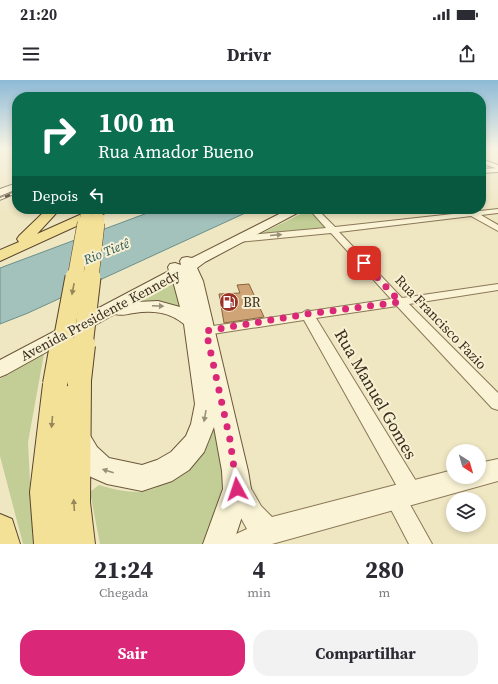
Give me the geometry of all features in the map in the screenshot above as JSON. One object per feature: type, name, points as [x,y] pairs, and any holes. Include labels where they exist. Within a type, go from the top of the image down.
[{"type":"main road","points":[[0,191],[12,187]]},
{"type":"main road","points":[[0,255],[23,240],[50,214]]},
{"type":"main road","points":[[78,544],[74,502],[75,435],[67,382],[87,214]]},
{"type":"main road","points":[[0,255],[92,214]]},
{"type":"main road","points":[[51,544],[46,492],[98,214]]},
{"type":"main road","name":"Avenida Presidente Kennedy","points":[[0,358],[287,214]]},
{"type":"main road","points":[[40,225],[42,229],[46,230],[58,229]]},
{"type":"main road","points":[[75,435],[88,456],[100,468],[106,471],[142,478],[163,472],[180,461],[195,444],[203,424],[206,404],[195,281],[186,265]]},
{"type":"main road","name":"Avenida Presidente Kennedy","points":[[0,369],[106,313],[186,265]]},
{"type":"main road","points":[[106,313],[147,306],[165,307],[183,313],[200,326],[230,440],[237,489],[218,544]]},
{"type":"main road","points":[[0,530],[4,544]]},
{"type":"street","points":[[486,212],[498,211]]},
{"type":"street","name":"Rua Francisco Fazio","points":[[318,214],[400,302],[498,403]]},
{"type":"street","points":[[238,239],[473,214],[498,228]]},
{"type":"street","points":[[200,326],[400,302],[498,287]]},
{"type":"street","name":"Rua Manuel Gomes","points":[[307,314],[404,495],[421,544]]},
{"type":"street","points":[[486,473],[498,470]]},
{"type":"street","points":[[237,489],[252,515],[257,538],[446,484]]},
{"type":"green space","points":[[301,214],[313,214],[326,227],[260,234]]},
{"type":"green space","points":[[173,284],[176,284],[182,305],[139,303]]},
{"type":"green space","points":[[44,354],[28,442],[33,544],[23,544],[0,456],[0,379]]},
{"type":"green space","points":[[217,424],[225,484],[208,544],[100,544],[90,492],[99,485],[119,490],[139,492],[157,487],[167,482],[195,461],[202,453],[209,441],[213,425]]},
{"type":"water","name":"Rio Tietê","points":[[145,214],[243,214],[28,313],[0,324],[0,268]]},
{"type":"building","name":"BR","points":[[249,284],[264,317],[224,323],[219,294],[240,293],[237,285]]},
{"type":"railway","points":[[0,199],[12,194]]},
{"type":"place","name":"BR","points":[[229,302]]},
{"type":"route","points":[[237,489],[236,471],[230,440],[206,331],[307,314],[400,302],[364,263]]}]
